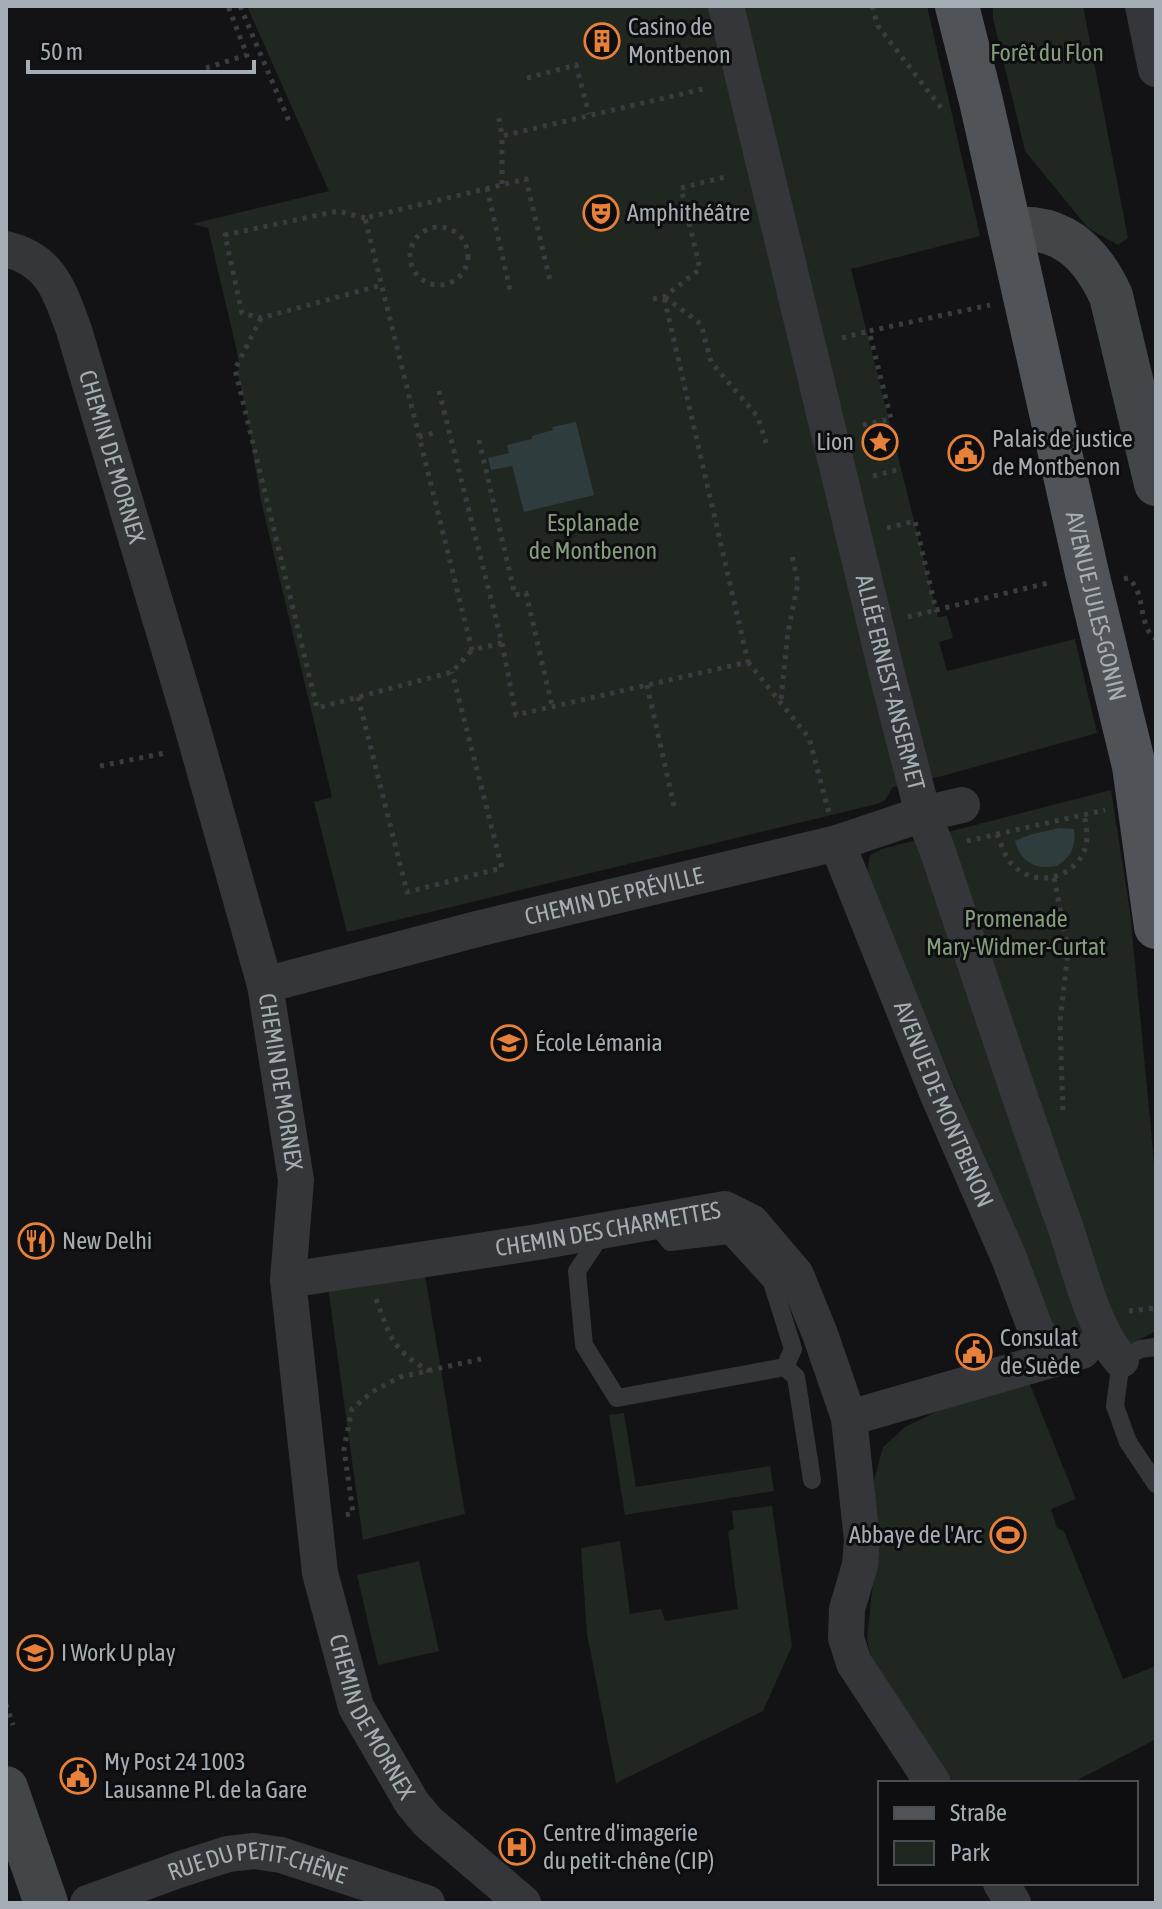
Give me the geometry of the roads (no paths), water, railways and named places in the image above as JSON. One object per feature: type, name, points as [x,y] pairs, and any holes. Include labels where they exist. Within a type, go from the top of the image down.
[{"type":"main road","name":"AVENUE JULES-GONIN","points":[[957,6],[1026,298],[1108,576],[1156,927]]},
{"type":"street","name":"ALLÉE ERNEST-ANSERMET","points":[[726,6],[923,814],[1043,1166],[1114,1352]]},
{"type":"street","points":[[1143,6],[1156,69]]},
{"type":"street","points":[[1010,229],[1031,227],[1062,238],[1088,256],[1100,272],[1111,296],[1156,484]]},
{"type":"street","name":"CHEMIN DE MORNEX","points":[[6,249],[33,258],[44,268],[61,296],[74,330],[190,719],[265,985],[296,1180],[288,1280],[320,1573],[356,1707],[405,1791],[428,1822],[523,1903]]},
{"type":"street","name":"CHEMIN DE PRÉVILLE","points":[[265,985],[477,929],[837,843],[923,814],[962,805]]},
{"type":"street","name":"AVENUE DE MONTBENON","points":[[837,843],[938,1095],[1009,1258],[1037,1333],[1063,1356]]},
{"type":"street","name":"CHEMIN DES CHARMETTES","points":[[288,1280],[725,1209],[751,1222],[796,1275],[849,1418]]},
{"type":"street","points":[[932,1781],[854,1663],[846,1638],[847,1609],[860,1565],[862,1540],[849,1418],[1063,1356],[1114,1352]]},
{"type":"street","points":[[6,1788],[46,1903]]},
{"type":"street","name":"RUE DU PETIT-CHÊNE","points":[[88,1903],[216,1858],[254,1851],[281,1855],[427,1903]]},
{"type":"street","points":[[1002,1885],[1013,1903]]},
{"type":"lane","points":[[654,1222],[670,1242],[729,1235],[772,1282],[793,1349],[785,1367]]},
{"type":"lane","points":[[605,1230],[577,1271],[584,1345],[617,1398],[785,1367]]},
{"type":"lane","points":[[1156,1347],[1114,1352],[1115,1406],[1128,1442],[1156,1484]]},
{"type":"lane","points":[[785,1367],[796,1377],[812,1480]]},
{"type":"place","name":"Casino de Montbenon","points":[[602,41]]},
{"type":"place","name":"Amphithéâtre","points":[[601,213]]},
{"type":"place","name":"Lion","points":[[880,442]]},
{"type":"place","name":"Palais de justice de Montbenon","points":[[966,453]]},
{"type":"place","name":"École Lémania","points":[[509,1043]]},
{"type":"place","name":"New Delhi","points":[[36,1241]]},
{"type":"place","name":"Consulat de Suède","points":[[974,1352]]},
{"type":"place","name":"Abbaye de l'Arc","points":[[1008,1535]]},
{"type":"place","name":"I Work U play","points":[[35,1653]]},
{"type":"place","name":"My Post 24 1003 Lausanne Pl. de la Gare","points":[[78,1776]]},
{"type":"place","name":"Centre d'imagerie du petit-chêne (CIP)","points":[[517,1847]]},
{"type":"park label","name":"Forêt du Flon","points":[[1047,53]]},
{"type":"park label","name":"Esplanade de Montbenon","points":[[593,537]]},
{"type":"park label","name":"Promenade Mary-Widmer-Curtat","points":[[1016,933]]}]
